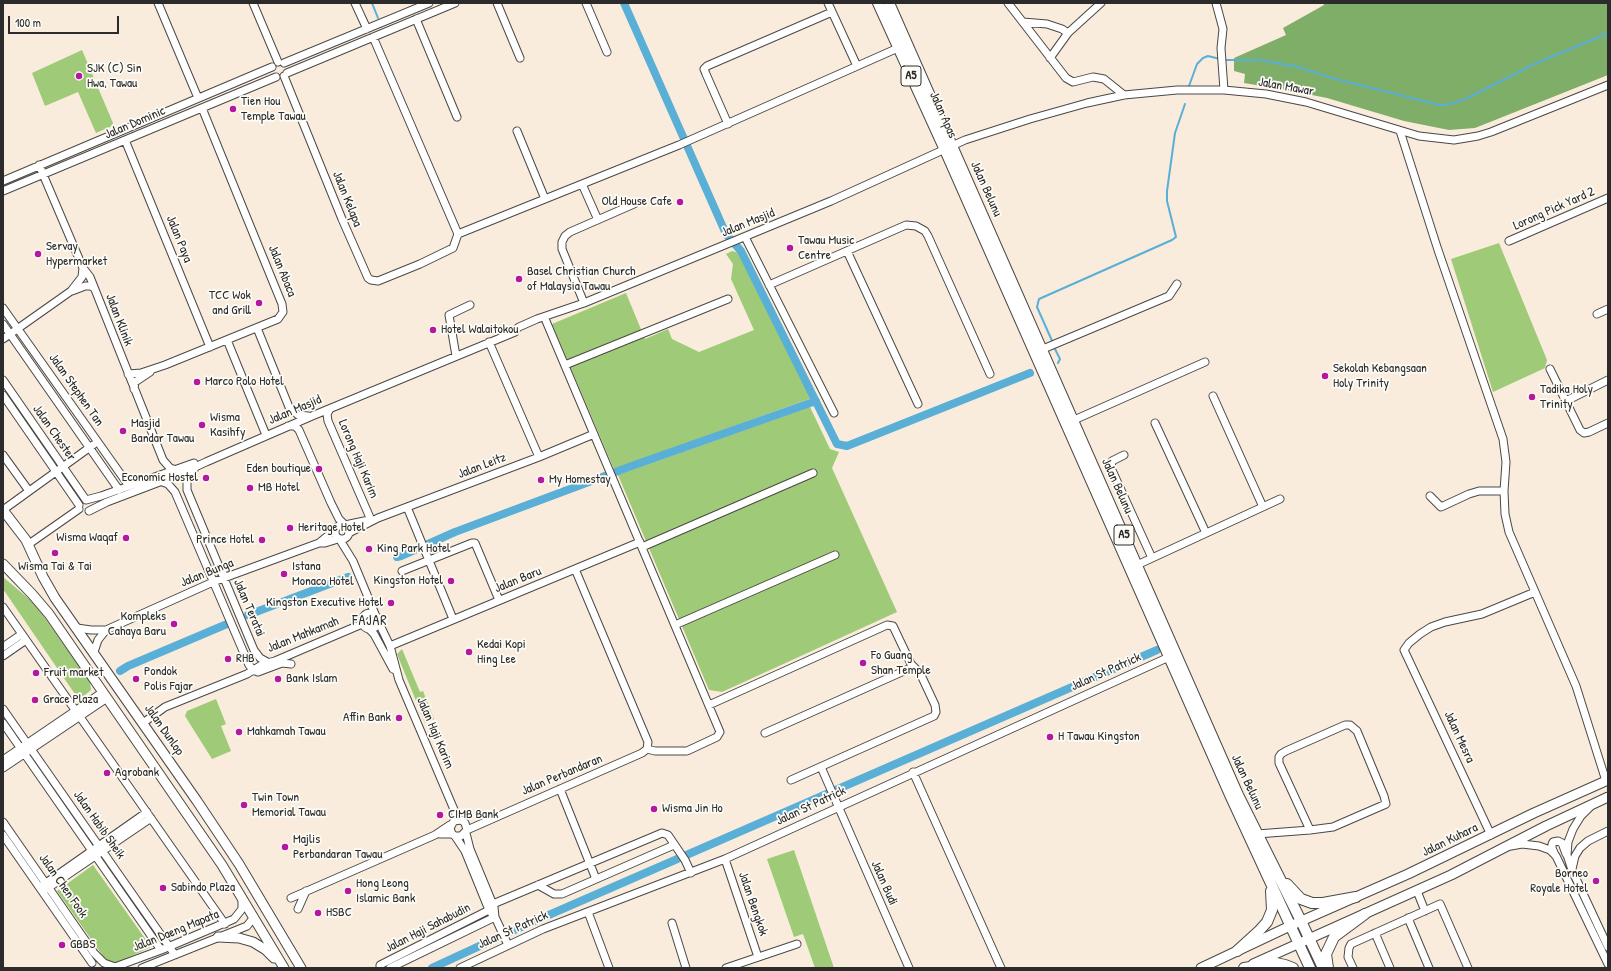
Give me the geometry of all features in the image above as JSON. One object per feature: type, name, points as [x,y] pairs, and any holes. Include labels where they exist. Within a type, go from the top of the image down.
[{"type":"highway","name":"Jalan Apas","points":[[878,3],[898,48],[949,148]]},
{"type":"highway","name":"Jalan Apas","points":[[889,3],[949,148]]},
{"type":"highway","name":"Jalan Belunu","points":[[949,148],[1050,347],[1074,420],[1137,565],[1238,795],[1301,921]]},
{"type":"highway","name":"Jalan Belunu","points":[[949,148],[1169,657],[1290,926]]},
{"type":"highway","points":[[1276,870],[1301,899],[1312,903],[1322,903],[1356,897]]},
{"type":"highway","points":[[1237,951],[1267,922],[1272,910],[1272,897],[1266,875]]},
{"type":"highway","points":[[1328,968],[1326,954],[1334,937],[1365,914]]},
{"type":"highway","name":"A5","points":[[1301,921],[1323,968]]},
{"type":"highway","name":"A5","points":[[1290,926],[1310,968]]},
{"type":"highway","points":[[1244,968],[1276,963],[1293,968]]},
{"type":"main road","name":"Jalan Dunlop","points":[[3,510],[28,544],[43,577],[55,598],[94,652],[239,864],[301,968]]},
{"type":"main road","points":[[3,555],[6,567],[49,614],[214,853],[284,968]]},
{"type":"main road","name":"Jalan Kuhara","points":[[1290,926],[1491,835],[1534,813],[1607,781]]},
{"type":"main road","points":[[1244,968],[1417,891],[1608,797]]},
{"type":"main road","points":[[239,864],[256,905],[254,917]]},
{"type":"main road","points":[[1201,968],[1290,926]]},
{"type":"main road","points":[[218,937],[239,938],[253,942],[266,950],[284,968]]},
{"type":"street","points":[[158,3],[198,98],[202,98],[205,101],[202,108]]},
{"type":"street","points":[[253,3],[278,64],[273,74],[283,75],[288,67],[278,64]]},
{"type":"street","points":[[356,3],[366,29]]},
{"type":"street","name":"Jalan Dominic","points":[[3,180],[278,64],[429,3]]},
{"type":"street","name":"Jalan Dominic","points":[[3,191],[454,3]]},
{"type":"street","points":[[497,3],[520,58]]},
{"type":"street","points":[[586,3],[607,52]]},
{"type":"street","points":[[828,3],[858,66]]},
{"type":"street","points":[[1008,3],[1066,78],[1070,81],[1076,82],[1093,77],[1104,79],[1124,95]]},
{"type":"street","points":[[1050,58],[1068,33],[1101,3]]},
{"type":"street","points":[[1216,3],[1223,29],[1221,48],[1224,90]]},
{"type":"street","points":[[728,124],[704,70],[707,66],[832,12]]},
{"type":"street","points":[[416,19],[456,117]]},
{"type":"street","points":[[1023,22],[1047,24],[1062,29],[1068,33]]},
{"type":"street","points":[[373,37],[458,234],[689,141],[898,48]]},
{"type":"street","name":"Jalan Kelapa","points":[[283,75],[356,253],[368,278],[378,281],[420,264],[453,248],[458,234]]},
{"type":"street","name":"Jalan Mawar","points":[[949,148],[985,133],[1087,103],[1124,95],[1177,90],[1224,90],[1266,94],[1306,102],[1400,131],[1440,139],[1464,140],[1491,132],[1608,85]]},
{"type":"street","name":"Jalan Abaca","points":[[155,369],[278,319],[284,308],[202,108]]},
{"type":"street","points":[[517,131],[545,199]]},
{"type":"street","points":[[1400,131],[1438,250],[1503,439],[1506,462],[1504,491],[1505,514],[1509,532],[1576,686],[1607,781]]},
{"type":"street","name":"Jalan Paya","points":[[125,140],[210,347]]},
{"type":"street","name":"Jalan Masjid","points":[[89,511],[107,502],[195,468],[330,408],[511,333],[546,321],[559,313],[831,201],[949,148]]},
{"type":"street","name":"Jalan Klinik","points":[[39,165],[83,268],[90,277],[163,460],[170,468],[177,470]]},
{"type":"street","points":[[582,184],[598,220]]},
{"type":"street","name":"Lorong Pick Yard 2","points":[[1509,241],[1608,198]]},
{"type":"street","points":[[584,303],[562,249],[562,242],[565,236],[570,232],[634,204]]},
{"type":"street","points":[[769,285],[906,225],[921,228],[928,236],[990,374]]},
{"type":"street","points":[[742,238],[769,285],[834,413]]},
{"type":"street","points":[[847,251],[918,404]]},
{"type":"street","points":[[3,339],[70,291],[82,277],[83,268]]},
{"type":"street","points":[[1050,347],[1169,296],[1177,284]]},
{"type":"street","points":[[70,291],[85,286],[91,286],[94,288]]},
{"type":"street","points":[[565,365],[728,299]]},
{"type":"street","points":[[456,356],[449,315],[470,305]]},
{"type":"street","name":"Jalan Stephen Tan","points":[[3,308],[129,486]]},
{"type":"street","points":[[1597,314],[1608,309]]},
{"type":"street","name":"Jalan Masjid","points":[[511,333],[519,327],[549,315],[559,313]]},
{"type":"street","points":[[546,321],[709,704],[720,732],[717,737],[687,751],[655,751],[647,749],[648,742],[575,569]]},
{"type":"street","name":"Jalan Stephen Tan","points":[[3,324],[119,490]]},
{"type":"street","points":[[257,328],[289,407],[298,415],[312,416]]},
{"type":"street","points":[[227,340],[266,436]]},
{"type":"street","points":[[489,342],[539,457]]},
{"type":"street","points":[[1074,420],[1205,362]]},
{"type":"street","points":[[128,374],[141,373],[155,369]]},
{"type":"street","points":[[134,389],[135,382],[155,369]]},
{"type":"street","points":[[1550,369],[1580,430],[1584,433],[1589,432],[1608,423]]},
{"type":"street","name":"Jalan Chester","points":[[3,380],[86,500]]},
{"type":"street","points":[[1566,401],[1608,380]]},
{"type":"street","name":"Jalan Chester","points":[[3,395],[79,507]]},
{"type":"street","points":[[1213,396],[1263,507]]},
{"type":"street","name":"Lorong Haji Karim","points":[[330,408],[327,414],[328,421],[374,519]]},
{"type":"street","points":[[1155,423],[1206,533]]},
{"type":"street","points":[[288,426],[295,426],[300,430],[330,503],[339,519],[348,529],[353,561]]},
{"type":"street","name":"Jalan Leitz","points":[[374,519],[539,457],[594,434]]},
{"type":"street","points":[[3,510],[98,441]]},
{"type":"street","points":[[3,455],[29,491]]},
{"type":"street","points":[[1124,455],[1112,461],[1111,468],[1152,558]]},
{"type":"street","points":[[28,544],[79,507],[82,500],[119,490],[199,462],[206,462]]},
{"type":"street","name":"Jalan Teratai","points":[[195,468],[190,473],[187,481],[187,490],[254,650],[260,658],[270,663]]},
{"type":"street","name":"Jalan Baru","points":[[390,646],[575,569],[641,545],[813,474]]},
{"type":"street","name":"Jalan Teratai","points":[[160,481],[168,484],[176,492],[213,582],[251,668]]},
{"type":"street","points":[[1430,496],[1441,507],[1479,491],[1504,491]]},
{"type":"street","points":[[1137,565],[1280,499]]},
{"type":"street","points":[[79,507],[84,512],[89,511],[91,506],[90,502],[86,500]]},
{"type":"street","points":[[330,503],[335,535],[353,561],[376,618],[390,646],[399,680]]},
{"type":"street","points":[[407,507],[453,619]]},
{"type":"street","points":[[335,528],[340,525],[374,519]]},
{"type":"street","points":[[339,539],[345,539],[374,519]]},
{"type":"street","name":"Jalan Bunga","points":[[319,543],[335,528]]},
{"type":"street","name":"Jalan Bunga","points":[[77,628],[106,630],[213,582],[319,543],[339,539]]},
{"type":"street","points":[[402,571],[474,543],[499,600]]},
{"type":"street","points":[[675,625],[835,555]]},
{"type":"street","name":"Jalan Mesra","points":[[1491,835],[1404,650],[1409,643],[1431,627],[1445,622],[1482,614],[1535,592]]},
{"type":"street","points":[[367,596],[366,609],[362,624],[365,628],[369,629],[377,639],[399,680]]},
{"type":"street","points":[[3,608],[225,924]]},
{"type":"street","points":[[363,616],[370,613],[376,618]]},
{"type":"street","points":[[369,629],[376,626],[376,618]]},
{"type":"street","name":"Jalan Mahkamah","points":[[251,668],[270,663],[362,624]]},
{"type":"street","points":[[709,704],[889,624],[894,628],[913,667],[920,673],[934,705],[936,712],[934,716],[791,780]]},
{"type":"street","points":[[94,652],[98,640],[106,630]]},
{"type":"street","points":[[385,635],[396,639],[404,639]]},
{"type":"street","points":[[3,647],[24,637]]},
{"type":"street","points":[[3,656],[24,637]]},
{"type":"street","points":[[377,639],[387,646],[390,646]]},
{"type":"street","name":"Jalan St Patrick","points":[[460,968],[543,929],[725,859],[913,772],[1169,657]]},
{"type":"street","name":"Jalan Mahkamah","points":[[251,668],[260,672],[282,663],[291,664]]},
{"type":"street","points":[[765,733],[913,667]]},
{"type":"street","points":[[143,723],[165,707],[242,676],[251,668]]},
{"type":"street","name":"Jalan Haji Karim","points":[[399,680],[460,825]]},
{"type":"street","points":[[3,768],[22,751],[105,695]]},
{"type":"street","name":"Jalan Habib Sheik","points":[[3,709],[175,955]]},
{"type":"street","name":"Jalan Habib Sheik","points":[[3,723],[161,950]]},
{"type":"street","points":[[1257,834],[1310,830],[1334,827],[1386,804],[1357,731],[1350,725],[1345,725],[1286,751],[1281,754],[1279,758],[1279,763],[1310,830]]},
{"type":"street","name":"Jalan Perbandaran","points":[[291,898],[444,830],[460,825],[486,821],[642,753],[647,749]]},
{"type":"street","points":[[3,760],[22,751]]},
{"type":"street","name":"Jalan Budi","points":[[821,767],[909,968]]},
{"type":"street","points":[[913,772],[1001,968]]},
{"type":"street","points":[[560,789],[596,880]]},
{"type":"street","points":[[1566,855],[1568,842],[1573,829],[1581,816],[1593,804]]},
{"type":"street","points":[[44,888],[149,815]]},
{"type":"street","name":"Jalan Chen Fook","points":[[3,822],[90,966]]},
{"type":"street","points":[[460,825],[454,835],[467,856],[491,907]]},
{"type":"street","points":[[460,825],[491,907],[508,945]]},
{"type":"street","name":"Jalan Perbandaran","points":[[435,835],[461,836],[460,825]]},
{"type":"street","points":[[1572,870],[1572,864],[1580,848],[1588,841],[1608,831]]},
{"type":"street","name":"Jalan Haji Sahabudin","points":[[380,968],[380,966],[481,915],[491,907],[538,885],[662,833],[668,835],[674,845]]},
{"type":"street","name":"Jalan Chen Fook","points":[[3,835],[94,953],[106,966]]},
{"type":"street","points":[[1608,947],[1572,870],[1561,842],[1555,841],[1552,844],[1552,848],[1608,964]]},
{"type":"street","points":[[1507,847],[1522,844],[1539,846],[1550,850],[1556,856]]},
{"type":"street","points":[[538,885],[558,895],[596,880],[674,845],[684,858],[691,873]]},
{"type":"street","name":"Jalan Bengkok","points":[[725,859],[758,957]]},
{"type":"street","points":[[298,909],[306,891]]},
{"type":"street","points":[[1417,891],[1425,911]]},
{"type":"street","name":"Jalan Daeng Mapata","points":[[90,966],[98,961],[106,966],[119,967],[225,924],[234,920],[240,913],[243,905],[242,899]]},
{"type":"street","points":[[1352,968],[1348,957],[1351,944],[1440,904],[1468,968]]},
{"type":"street","points":[[588,912],[608,968]]},
{"type":"street","points":[[481,915],[484,922]]},
{"type":"street","name":"Jalan Daeng Mapata","points":[[142,968],[246,926],[254,917]]},
{"type":"street","name":"Jalan Haji Sahabudin","points":[[390,968],[495,917]]},
{"type":"street","points":[[1408,918],[1429,968]]},
{"type":"street","points":[[672,923],[686,968]]},
{"type":"street","points":[[1375,933],[1390,968]]},
{"type":"street","points":[[726,968],[797,944]]},
{"type":"green space","points":[[1323,3],[1608,3],[1608,75],[1475,128],[1449,130],[1404,121],[1327,98],[1244,83],[1245,74],[1234,71],[1234,58],[1286,35],[1283,28],[1324,5]]},
{"type":"green space","points":[[82,50],[113,123],[112,126],[96,133],[78,92],[45,106],[32,73]]},
{"type":"green space","points":[[1499,243],[1547,360],[1545,368],[1493,392],[1451,259]]},
{"type":"green space","points":[[732,251],[739,253],[812,398],[614,469],[552,324],[626,293],[645,339],[668,329],[672,339],[699,352],[754,330],[731,279],[733,264],[726,254]]},
{"type":"green space","points":[[810,407],[830,449],[839,452],[832,468],[897,612],[722,692],[709,690],[618,475]]},
{"type":"green space","points":[[3,577],[35,604],[90,682],[91,690],[79,700],[3,589]]},
{"type":"green space","points":[[402,649],[420,692],[423,691],[434,719],[425,723],[397,654]]},
{"type":"green space","points":[[216,699],[226,724],[221,726],[231,751],[212,759],[185,716],[187,711]]},
{"type":"green space","points":[[794,850],[834,968],[815,968],[803,934],[794,937],[767,859]]},
{"type":"green space","points":[[93,865],[151,947],[110,966],[57,891]]},
{"type":"waterway","points":[[372,3],[378,18]]},
{"type":"waterway","points":[[624,3],[726,234],[741,251],[837,444],[847,446],[1030,373]]},
{"type":"waterway","points":[[1225,60],[1261,60],[1298,67],[1332,78],[1440,105],[1447,105],[1466,99],[1532,65],[1608,33]]},
{"type":"waterway","points":[[1189,86],[1197,64],[1203,58],[1208,56],[1220,59]]},
{"type":"waterway","points":[[1053,343],[1037,307],[1039,299],[1176,237],[1167,201],[1167,191],[1175,133],[1185,104]]},
{"type":"waterway","points":[[1054,347],[1060,359],[1058,363]]},
{"type":"waterway","points":[[397,557],[455,532],[629,467],[816,401]]},
{"type":"waterway","points":[[248,615],[348,577]]},
{"type":"waterway","points":[[120,671],[128,666],[227,624]]},
{"type":"waterway","points":[[432,968],[512,931],[1157,650]]},
{"type":"place","name":"SJK (C) Sin Hwa, Tawau","points":[[79,76]]},
{"type":"place","name":"Tien Hou Temple Tawau","points":[[233,109]]},
{"type":"place","name":"Old House Cafe","points":[[680,202]]},
{"type":"place","name":"Tawau Music Centre","points":[[790,248]]},
{"type":"place","name":"Servay Hypermarket","points":[[38,254]]},
{"type":"place","name":"Basel Christian Church of Malaysia Tawau","points":[[519,279]]},
{"type":"place","name":"TCC Wok and Grill","points":[[259,303]]},
{"type":"place","name":"Hotel Walaitokou","points":[[433,330]]},
{"type":"place","name":"Sekolah Kebangsaan Holy Trinity","points":[[1325,376]]},
{"type":"place","name":"Marco Polo Hotel","points":[[197,382]]},
{"type":"place","name":"Tadika Holy Trinity","points":[[1532,397]]},
{"type":"place","name":"Wisma Kasihfy","points":[[202,425]]},
{"type":"place","name":"Masjid Bandar Tawau","points":[[123,431]]},
{"type":"place","name":"Eden boutique","points":[[319,469]]},
{"type":"place","name":"Economic Hostel","points":[[206,478]]},
{"type":"place","name":"My Homestay","points":[[541,480]]},
{"type":"place","name":"MB Hotel","points":[[250,488]]},
{"type":"place","name":"Heritage Hotel","points":[[290,528]]},
{"type":"place","name":"Wisma Waqaf","points":[[126,538]]},
{"type":"place","name":"Prince Hotel","points":[[262,540]]},
{"type":"place","name":"King Park Hotel","points":[[369,549]]},
{"type":"place","name":"Wisma Tai & Tai","points":[[55,553]]},
{"type":"place","name":"Istana Monaco Hotel","points":[[284,574]]},
{"type":"place","name":"Kingston Hotel","points":[[451,581]]},
{"type":"place","name":"Kingston Executive Hotel","points":[[391,603]]},
{"type":"place","name":"Kompleks Cahaya Baru","points":[[174,624]]},
{"type":"place","name":"Kedai Kopi Hing Lee","points":[[469,652]]},
{"type":"place","name":"RHB","points":[[228,659]]},
{"type":"place","name":"Fo Guang Shan Temple","points":[[863,663]]},
{"type":"place","name":"Fruit market","points":[[36,673]]},
{"type":"place","name":"Pondok Polis Fajar","points":[[136,679]]},
{"type":"place","name":"Bank Islam","points":[[278,679]]},
{"type":"place","name":"Grace Plaza","points":[[35,700]]},
{"type":"place","name":"Affin Bank","points":[[399,718]]},
{"type":"place","name":"Mahkamah Tawau","points":[[239,732]]},
{"type":"place","name":"H Tawau Kingston","points":[[1050,737]]},
{"type":"place","name":"Agrobank","points":[[107,773]]},
{"type":"place","name":"Twin Town Memorial Tawau","points":[[244,805]]},
{"type":"place","name":"Wisma Jin Ho","points":[[654,809]]},
{"type":"place","name":"CIMB Bank","points":[[440,815]]},
{"type":"place","name":"Majlis Perbandaran Tawau","points":[[285,847]]},
{"type":"place","name":"Borneo Royale Hotel","points":[[1596,881]]},
{"type":"place","name":"Sabindo Plaza","points":[[163,888]]},
{"type":"place","name":"Hong Leong Islamic Bank","points":[[348,891]]},
{"type":"place","name":"HSBC","points":[[318,913]]},
{"type":"place","name":"GBBS","points":[[62,945]]},
{"type":"district","name":"FAJAR","points":[[370,621]]}]
